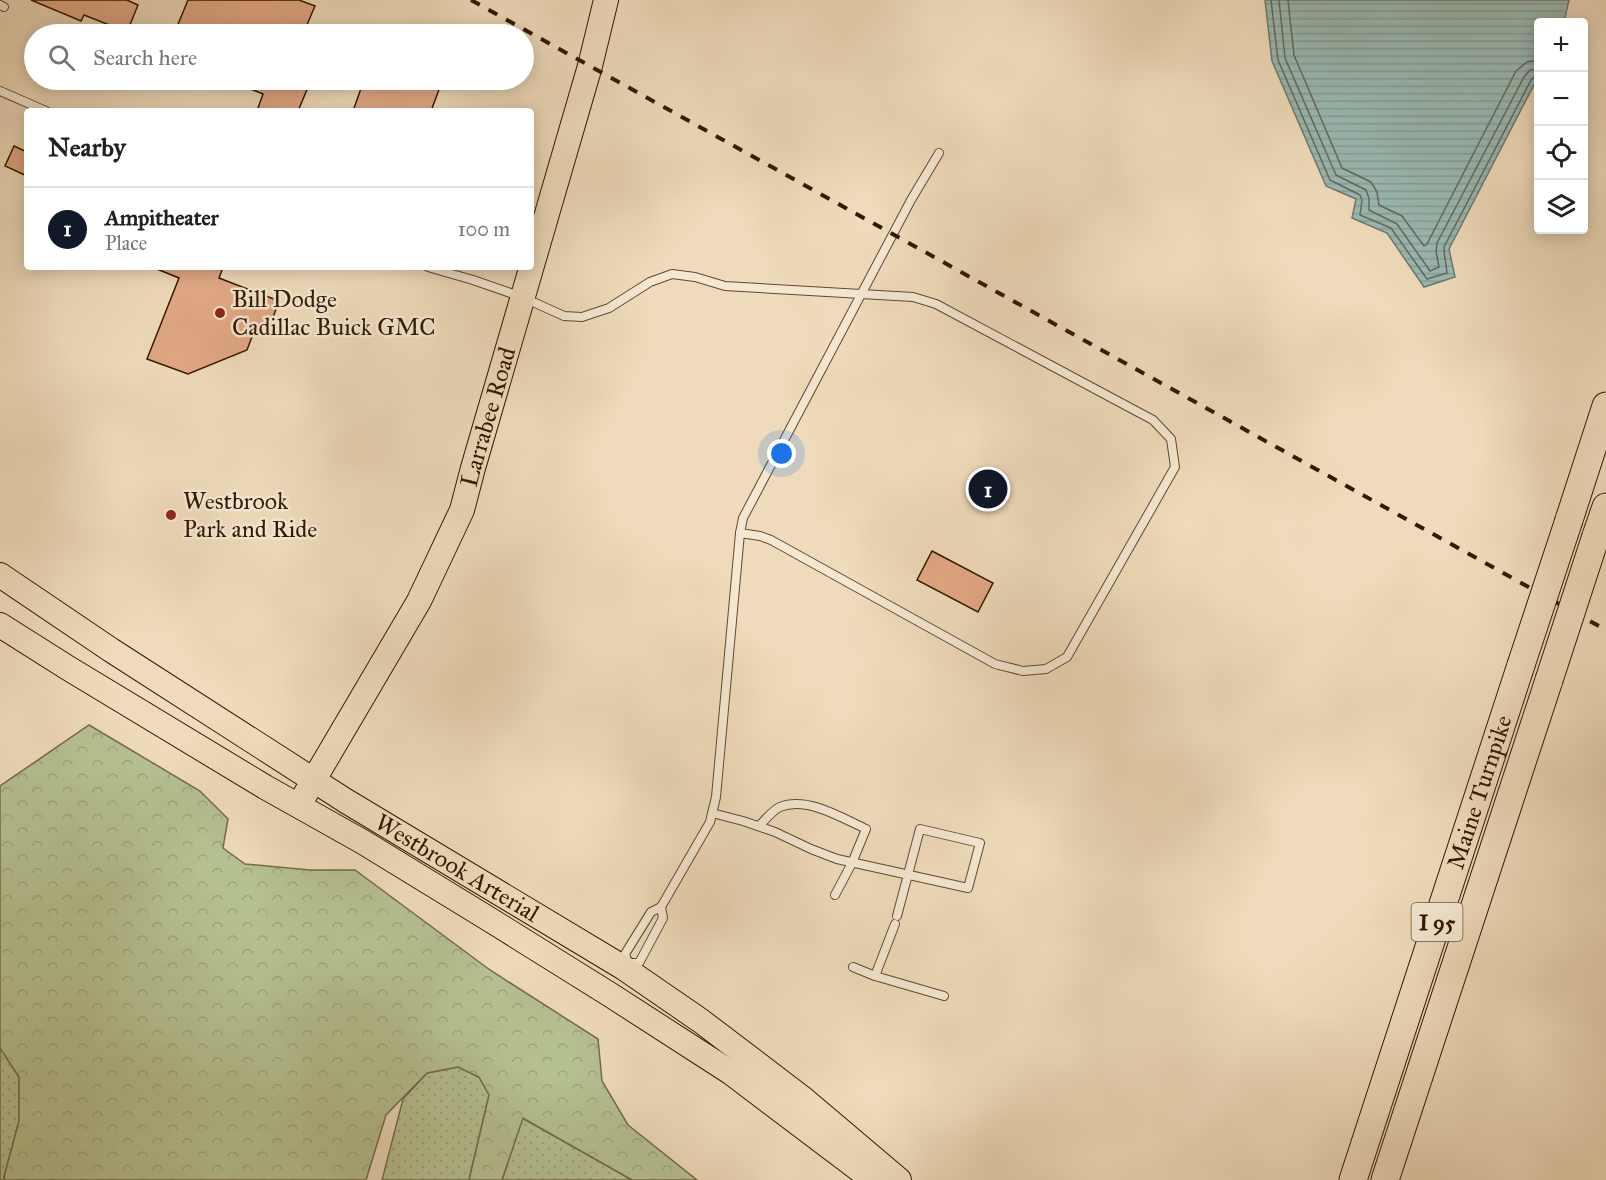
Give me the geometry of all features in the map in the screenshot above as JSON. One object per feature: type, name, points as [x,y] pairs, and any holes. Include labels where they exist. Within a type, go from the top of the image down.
[{"type":"highway","name":"Maine Turnpike","points":[[1353,1180],[1606,406]]},
{"type":"highway","name":"Maine Turnpike","points":[[1384,1180],[1606,507]]},
{"type":"main road","name":"Larrabee Road","points":[[534,256],[590,66],[606,0]]},
{"type":"main road","name":"Larrabee Road","points":[[299,805],[419,601],[462,510],[472,468],[530,270]]},
{"type":"main road","name":"Westbrook Arterial","points":[[0,575],[111,650],[619,977],[730,1072],[873,1180]]},
{"type":"main road","name":"Westbrook Arterial","points":[[0,626],[482,914],[619,977],[701,1021],[792,1090],[899,1180]]},
{"type":"lane","points":[[0,91],[39,108]]},
{"type":"lane","points":[[619,977],[625,954],[651,912],[661,907],[710,822],[718,776],[740,533],[744,518],[911,200],[939,153]]},
{"type":"lane","points":[[438,270],[522,297],[564,316],[582,317],[609,308],[650,282],[672,274],[695,277],[725,286],[913,297],[936,304],[1152,420],[1171,439],[1175,468],[1067,657],[1046,669],[1023,671],[995,664],[771,540],[740,533]]},
{"type":"lane","points":[[759,826],[779,808],[797,803],[822,809],[866,829],[852,863],[835,894]]},
{"type":"lane","points":[[712,813],[775,832],[837,860],[908,876],[968,888],[980,843],[920,829],[908,876],[896,920],[875,976]]},
{"type":"lane","points":[[619,977],[639,963],[663,918],[661,907]]},
{"type":"lane","points":[[853,967],[875,976],[944,996]]},
{"type":"green space","points":[[89,725],[200,791],[228,819],[223,848],[245,864],[310,870],[355,870],[490,970],[598,1039],[602,1081],[628,1125],[697,1180],[632,1180],[523,1118],[502,1180],[469,1180],[489,1095],[479,1077],[458,1067],[427,1073],[386,1115],[366,1180],[5,1180],[19,1121],[19,1077],[0,1048],[0,786]]},
{"type":"green space","points":[[0,1048],[19,1077],[19,1121],[5,1180],[0,1180]]},
{"type":"green space","points":[[458,1067],[479,1077],[489,1095],[469,1180],[382,1180],[403,1099],[427,1073]]},
{"type":"green space","points":[[522,1118],[632,1180],[502,1180]]},
{"type":"water","points":[[1265,0],[1569,0],[1565,18],[1534,18],[1534,85],[1449,249],[1455,277],[1424,287],[1387,233],[1352,218],[1356,199],[1326,186],[1272,61]]},
{"type":"building","points":[[31,0],[127,0],[138,5],[130,24],[107,24],[84,15],[81,21]]},
{"type":"building","points":[[188,0],[299,0],[315,6],[307,24],[178,24]]},
{"type":"building","points":[[253,90],[307,90],[299,108],[258,108],[263,94]]},
{"type":"building","points":[[360,90],[439,90],[432,108],[354,108]]},
{"type":"building","points":[[14,146],[24,151],[24,175],[5,166]]},
{"type":"building","name":"Bill Dodge Cadillac Buick GMC","points":[[159,270],[222,270],[219,278],[279,301],[268,331],[256,326],[247,350],[188,374],[147,359],[179,278]]},
{"type":"building","points":[[932,551],[993,583],[978,612],[917,580]]},
{"type":"railway","points":[[471,0],[514,24]]},
{"type":"railway","points":[[534,35],[1606,630]]},
{"type":"place","name":"Bill Dodge Cadillac Buick GMC","points":[[220,313]]},
{"type":"place","name":"Ampitheater","points":[[988,489]]},
{"type":"place","name":"Westbrook Park and Ride","points":[[171,515]]}]
